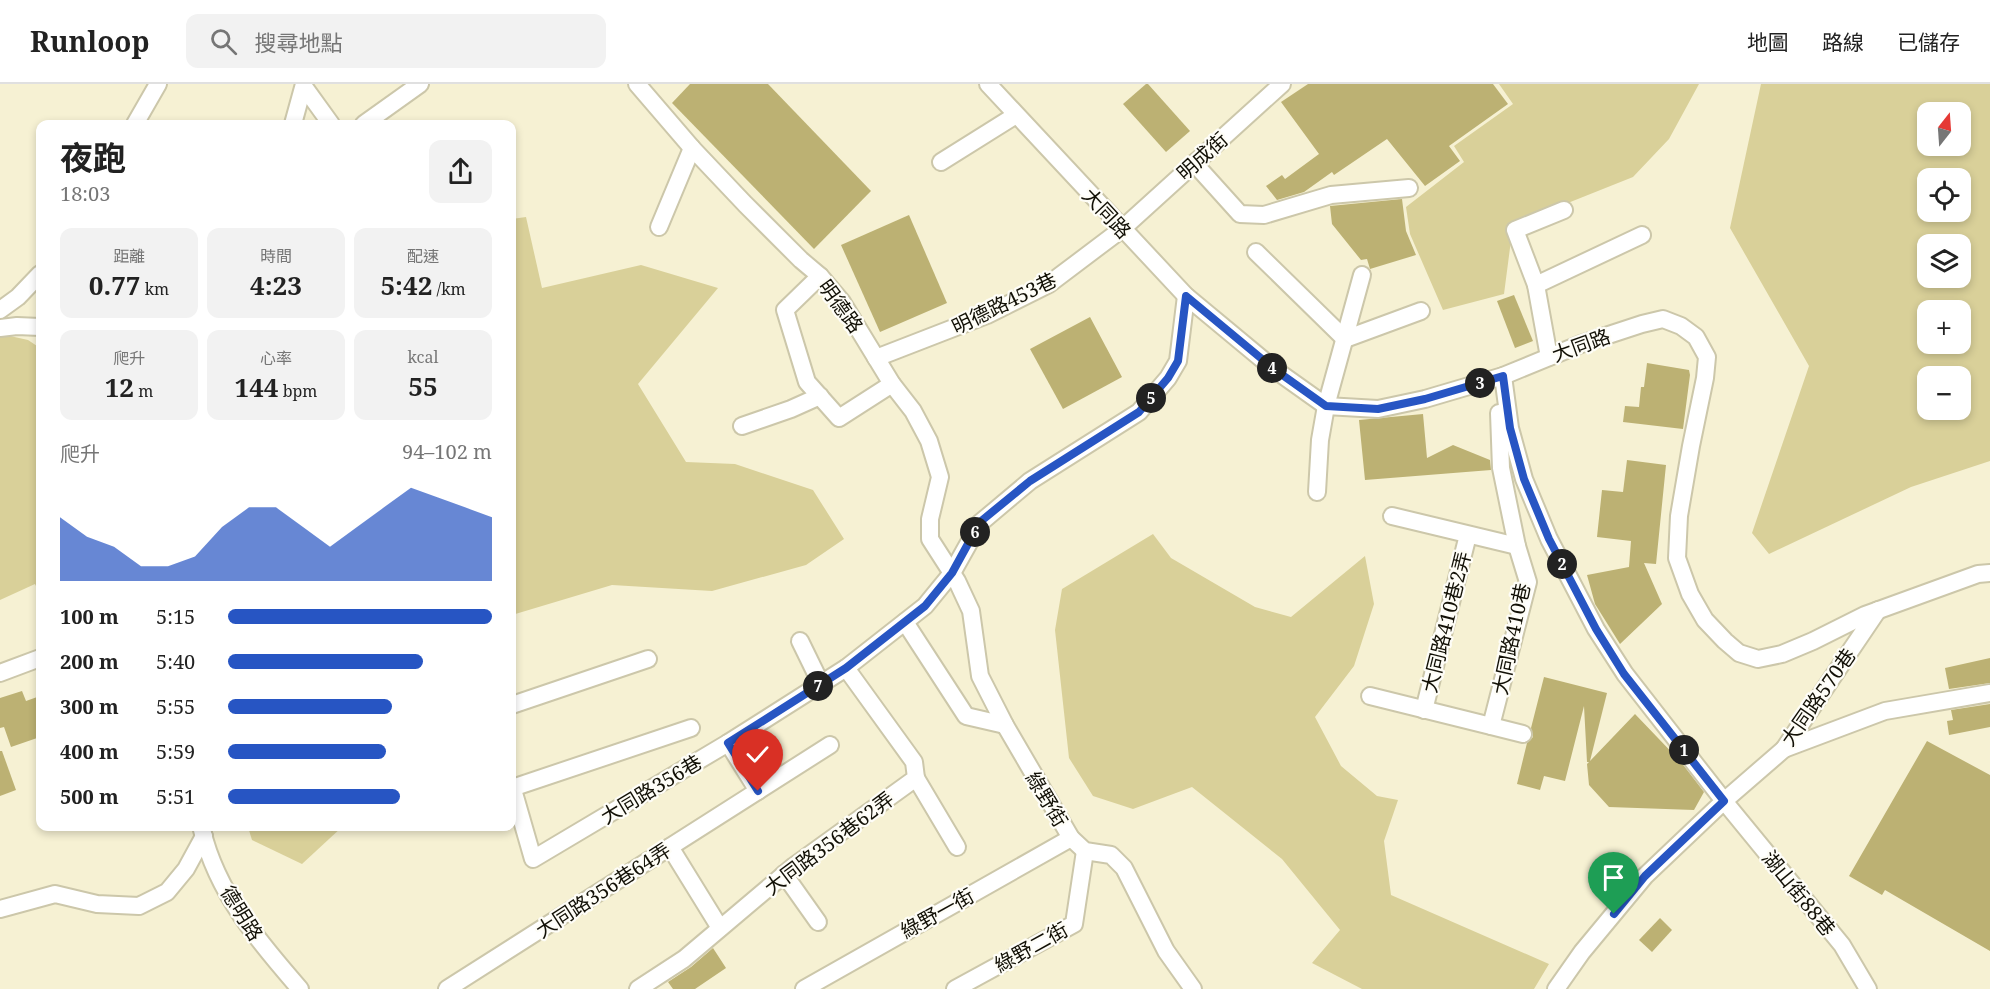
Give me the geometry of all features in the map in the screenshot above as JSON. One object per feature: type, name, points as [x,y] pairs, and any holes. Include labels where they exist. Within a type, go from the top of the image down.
[{"type":"street","points":[[137,120],[158,84]]},
{"type":"street","points":[[370,120],[420,84]]},
{"type":"street","name":"明德路","points":[[637,84],[692,148],[769,228],[820,276],[842,302],[892,384],[914,411],[929,441],[940,477],[930,519],[930,539],[952,573]]},
{"type":"street","name":"大同路","points":[[988,84],[1186,296],[1274,369],[1326,406],[1378,409],[1425,399],[1503,376],[1549,357],[1642,324],[1663,319],[1681,326],[1696,337],[1707,357],[1679,516],[1677,558],[1690,594],[1705,620],[1739,653],[1758,659],[1782,654],[1878,610],[1978,574],[1990,573]]},
{"type":"street","name":"明成街","points":[[1122,229],[1282,84]]},
{"type":"street","points":[[294,120],[305,86]]},
{"type":"street","points":[[305,86],[328,120]]},
{"type":"street","points":[[941,162],[1016,115]]},
{"type":"street","points":[[659,227],[692,148]]},
{"type":"street","points":[[1194,164],[1240,214],[1264,215],[1331,195],[1409,188]]},
{"type":"street","points":[[1549,357],[1536,285],[1515,230],[1564,210]]},
{"type":"street","name":"明德路453巷","points":[[876,358],[987,315],[1049,284],[1122,229]]},
{"type":"street","points":[[1536,285],[1642,235]]},
{"type":"street","points":[[1256,252],[1345,339]]},
{"type":"street","points":[[1317,492],[1320,440],[1326,406],[1362,275]]},
{"type":"street","points":[[820,276],[785,310],[807,382],[839,418],[892,384]]},
{"type":"street","points":[[0,310],[14,301],[36,278]]},
{"type":"street","name":"大同路356巷","points":[[516,801],[533,859],[728,743],[846,668],[925,606],[952,573],[980,522],[1030,481],[1139,412],[1168,378],[1178,361],[1186,296]]},
{"type":"street","points":[[1345,339],[1421,311]]},
{"type":"street","points":[[0,328],[36,327]]},
{"type":"street","name":"大同路410巷","points":[[1491,726],[1528,582],[1517,546],[1501,468],[1498,411],[1503,376]]},
{"type":"street","name":"湖山街88巷","points":[[1503,376],[1510,428],[1524,479],[1549,539],[1591,619],[1624,674],[1842,945],[1868,989]]},
{"type":"street","points":[[742,426],[820,396]]},
{"type":"street","points":[[1392,516],[1517,546]]},
{"type":"street","name":"大同路410巷2弄","points":[[1424,710],[1468,535]]},
{"type":"street","name":"綠野街","points":[[952,573],[971,610],[980,676],[1005,725],[1071,838],[1085,851],[1111,855],[1124,868],[1166,951],[1193,989]]},
{"type":"street","name":"大同路570巷","points":[[1557,989],[1582,952],[1645,876],[1724,801],[1784,749],[1878,610]]},
{"type":"street","points":[[905,622],[966,716],[1005,725]]},
{"type":"street","points":[[800,641],[821,684]]},
{"type":"street","points":[[516,704],[648,659]]},
{"type":"street","points":[[0,673],[36,660]]},
{"type":"street","points":[[846,668],[914,762],[916,778],[957,847]]},
{"type":"street","points":[[1784,749],[1885,711],[1990,693]]},
{"type":"street","points":[[1370,696],[1523,734]]},
{"type":"street","points":[[516,786],[692,728]]},
{"type":"street","points":[[728,743],[758,791]]},
{"type":"street","name":"大同路356巷64弄","points":[[447,989],[830,745]]},
{"type":"street","name":"大同路356巷62弄","points":[[638,989],[684,958],[784,874],[916,778]]},
{"type":"street","points":[[0,909],[55,894],[97,904],[140,906],[167,892],[186,869],[203,831]]},
{"type":"street","name":"德明路","points":[[203,831],[225,891],[262,946],[300,989]]},
{"type":"street","name":"綠野一街","points":[[804,989],[1071,838]]},
{"type":"street","points":[[670,847],[720,928]]},
{"type":"street","name":"綠野二街","points":[[955,989],[1074,924],[1085,851]]},
{"type":"street","points":[[784,874],[818,922]]},
{"type":"shaded area","points":[[1499,84],[1699,84],[1669,139],[1633,177],[1513,225],[1504,294],[1443,310],[1410,234],[1406,207],[1464,162],[1454,146],[1513,104]]},
{"type":"shaded area","points":[[1761,84],[1990,84],[1990,461],[1911,487],[1769,554],[1752,533],[1809,366],[1730,228]]},
{"type":"shaded area","points":[[526,217],[542,288],[641,265],[718,288],[638,384],[686,462],[735,464],[813,490],[844,539],[806,565],[712,591],[612,585],[516,614],[516,218]]},
{"type":"shaded area","points":[[10,336],[28,340],[36,345],[36,586],[35,584],[0,600],[0,337]]},
{"type":"shaded area","points":[[1153,534],[1171,558],[1255,607],[1291,617],[1365,556],[1374,604],[1354,666],[1315,717],[1341,766],[1377,796],[1398,800],[1384,841],[1391,895],[1549,964],[1534,989],[1362,989],[1312,963],[1340,930],[1282,859],[1192,787],[1133,809],[1093,796],[1069,758],[1055,630],[1062,589]]},
{"type":"shaded area","points":[[249,831],[338,831],[302,864],[252,840]]},
{"type":"building","points":[[690,84],[768,84],[871,191],[814,249],[672,103]]},
{"type":"building","points":[[1146,84],[1190,131],[1166,152],[1123,104]]},
{"type":"building","points":[[1308,84],[1493,84],[1508,104],[1449,146],[1460,161],[1425,186],[1387,139],[1334,175],[1332,172],[1304,192],[1277,200],[1266,186],[1282,175],[1285,179],[1319,154],[1281,102]]},
{"type":"building","points":[[1402,199],[1406,231],[1416,255],[1370,269],[1367,259],[1361,260],[1332,224],[1330,206]]},
{"type":"building","points":[[909,215],[947,303],[880,332],[841,245]]},
{"type":"building","points":[[1514,295],[1533,341],[1515,348],[1497,301]]},
{"type":"building","points":[[1090,317],[1122,377],[1063,409],[1030,349]]},
{"type":"building","points":[[1647,363],[1689,370],[1683,429],[1623,422],[1625,406],[1639,407]]},
{"type":"building","points":[[1423,414],[1427,458],[1453,445],[1490,460],[1491,470],[1365,480],[1359,420]]},
{"type":"building","points":[[1627,460],[1666,465],[1656,564],[1644,563],[1662,604],[1620,644],[1595,604],[1587,575],[1629,567],[1631,541],[1597,537],[1602,490],[1623,492]]},
{"type":"building","points":[[1990,658],[1990,683],[1949,689],[1945,668]]},
{"type":"building","points":[[1544,677],[1607,693],[1590,761],[1635,714],[1681,762],[1704,792],[1694,810],[1609,807],[1589,785],[1584,706],[1565,781],[1544,776],[1540,790],[1517,784],[1527,743],[1533,737],[1531,728]]},
{"type":"building","points":[[22,691],[26,701],[36,697],[36,738],[11,747],[4,727],[0,728],[0,698]]},
{"type":"building","points":[[1990,704],[1990,727],[1949,735],[1947,721],[1953,720],[1951,710]]},
{"type":"building","points":[[1927,741],[1990,775],[1990,951],[1885,890],[1882,895],[1849,876]]},
{"type":"building","points":[[0,751],[2,751],[16,790],[0,796]]},
{"type":"building","points":[[1660,918],[1672,930],[1652,952],[1639,940]]},
{"type":"building","points":[[713,948],[726,968],[695,989],[673,989],[668,982],[691,967]]},
{"type":"route","points":[[758,791],[728,743],[846,668],[925,606],[952,573],[980,522],[1030,481],[1139,412],[1168,378],[1178,361],[1186,296],[1274,369],[1326,406],[1378,409],[1425,399],[1503,376],[1510,428],[1524,479],[1549,539],[1596,629],[1624,674],[1724,801],[1645,876],[1614,914]]}]
